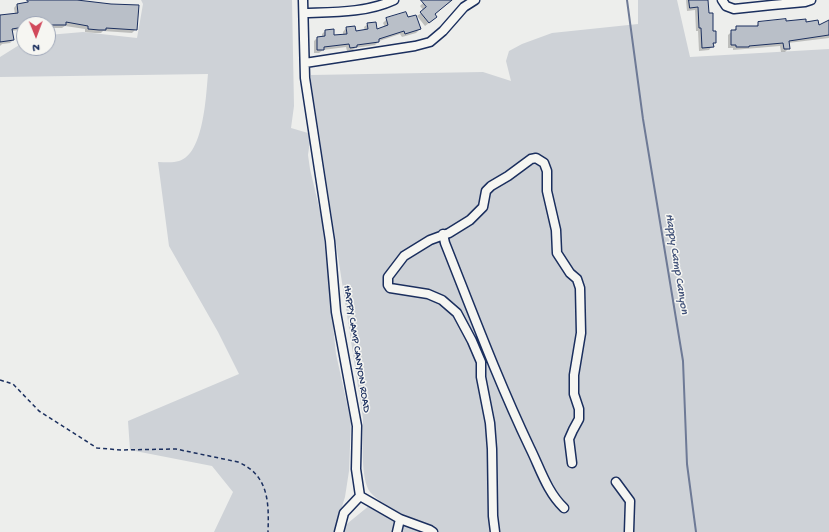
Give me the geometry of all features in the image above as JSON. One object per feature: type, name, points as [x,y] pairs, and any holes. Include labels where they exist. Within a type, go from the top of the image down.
[{"type":"street","name":"HAPPY CAMP CANYON ROAD","points":[[303,0],[305,78],[330,241],[336,312],[357,426],[356,469],[360,496]]},
{"type":"street","points":[[304,13],[339,12],[362,9],[394,0]]},
{"type":"street","points":[[305,64],[415,46],[430,42],[443,31],[464,7],[475,0]]},
{"type":"street","points":[[722,0],[726,6],[734,9],[772,4],[805,2],[811,0]]},
{"type":"street","points":[[495,532],[493,516],[492,438],[481,377],[481,362],[472,341],[462,321],[450,306],[442,300],[428,294],[390,288],[387,281],[391,272],[404,256],[430,240],[460,227],[478,213],[482,207],[486,190],[531,159],[536,158],[544,163],[547,171],[547,191],[556,230],[558,252],[570,273],[577,279],[580,288],[581,333],[574,375],[574,394],[579,408],[579,419],[569,439],[572,463]]},
{"type":"street","points":[[443,234],[445,243],[492,363],[517,422],[549,488],[564,508]]},
{"type":"street","points":[[616,482],[630,501],[629,532]]},
{"type":"street","points":[[339,532],[344,513],[360,496],[400,519],[433,532]]},
{"type":"street","points":[[397,532],[400,519]]},
{"type":"path","points":[[0,380],[13,384],[39,411],[97,448],[121,450],[176,449],[246,465],[256,473],[263,484],[269,505],[268,532]]},
{"type":"shaded area","points":[[141,0],[292,0],[294,106],[291,128],[308,133],[310,141],[308,155],[322,220],[336,354],[351,422],[349,471],[345,497],[334,532],[214,532],[233,492],[212,466],[130,450],[128,421],[239,374],[218,332],[169,246],[158,162],[179,161],[187,156],[194,147],[199,136],[205,109],[208,74],[0,77],[0,57],[16,47],[16,56],[56,56],[56,34],[83,32],[137,38],[143,4]]},
{"type":"shaded area","points":[[638,0],[677,0],[690,57],[829,49],[829,532],[439,532],[384,504],[370,492],[367,486],[363,468],[363,419],[311,75],[483,72],[511,81],[506,61],[509,51],[522,44],[552,33],[638,24]]},
{"type":"shaded area","points":[[370,505],[429,532],[337,532]]},
{"type":"building","points":[[27,0],[77,0],[111,4],[139,5],[137,30],[106,28],[106,30],[88,29],[88,26],[66,22],[66,25],[56,25],[56,16],[16,16],[16,28],[12,29],[14,40],[0,42],[0,15],[18,13],[17,4],[28,2]]},
{"type":"building","points":[[421,0],[452,0],[435,14],[437,17],[429,23],[420,12],[426,7]]},
{"type":"building","points":[[689,0],[708,0],[709,13],[713,13],[713,31],[716,31],[716,43],[713,43],[714,47],[702,48],[698,7],[690,8]]},
{"type":"building","points":[[406,12],[408,17],[416,15],[421,29],[405,34],[404,31],[379,39],[379,42],[357,45],[357,47],[350,48],[349,44],[324,47],[324,50],[317,50],[317,37],[325,36],[325,30],[334,29],[334,35],[347,34],[346,27],[355,26],[356,31],[368,29],[367,23],[376,22],[377,29],[388,25],[386,18]]},
{"type":"building","points":[[786,19],[786,21],[806,19],[806,22],[818,20],[819,25],[829,20],[829,35],[789,41],[790,49],[784,49],[783,43],[749,47],[736,47],[736,45],[731,45],[731,30],[736,30],[736,26],[758,26],[758,22]]},
{"type":"waterway","name":"Happy Camp Canyon","points":[[627,0],[643,119],[683,361],[687,464],[696,532]]}]
